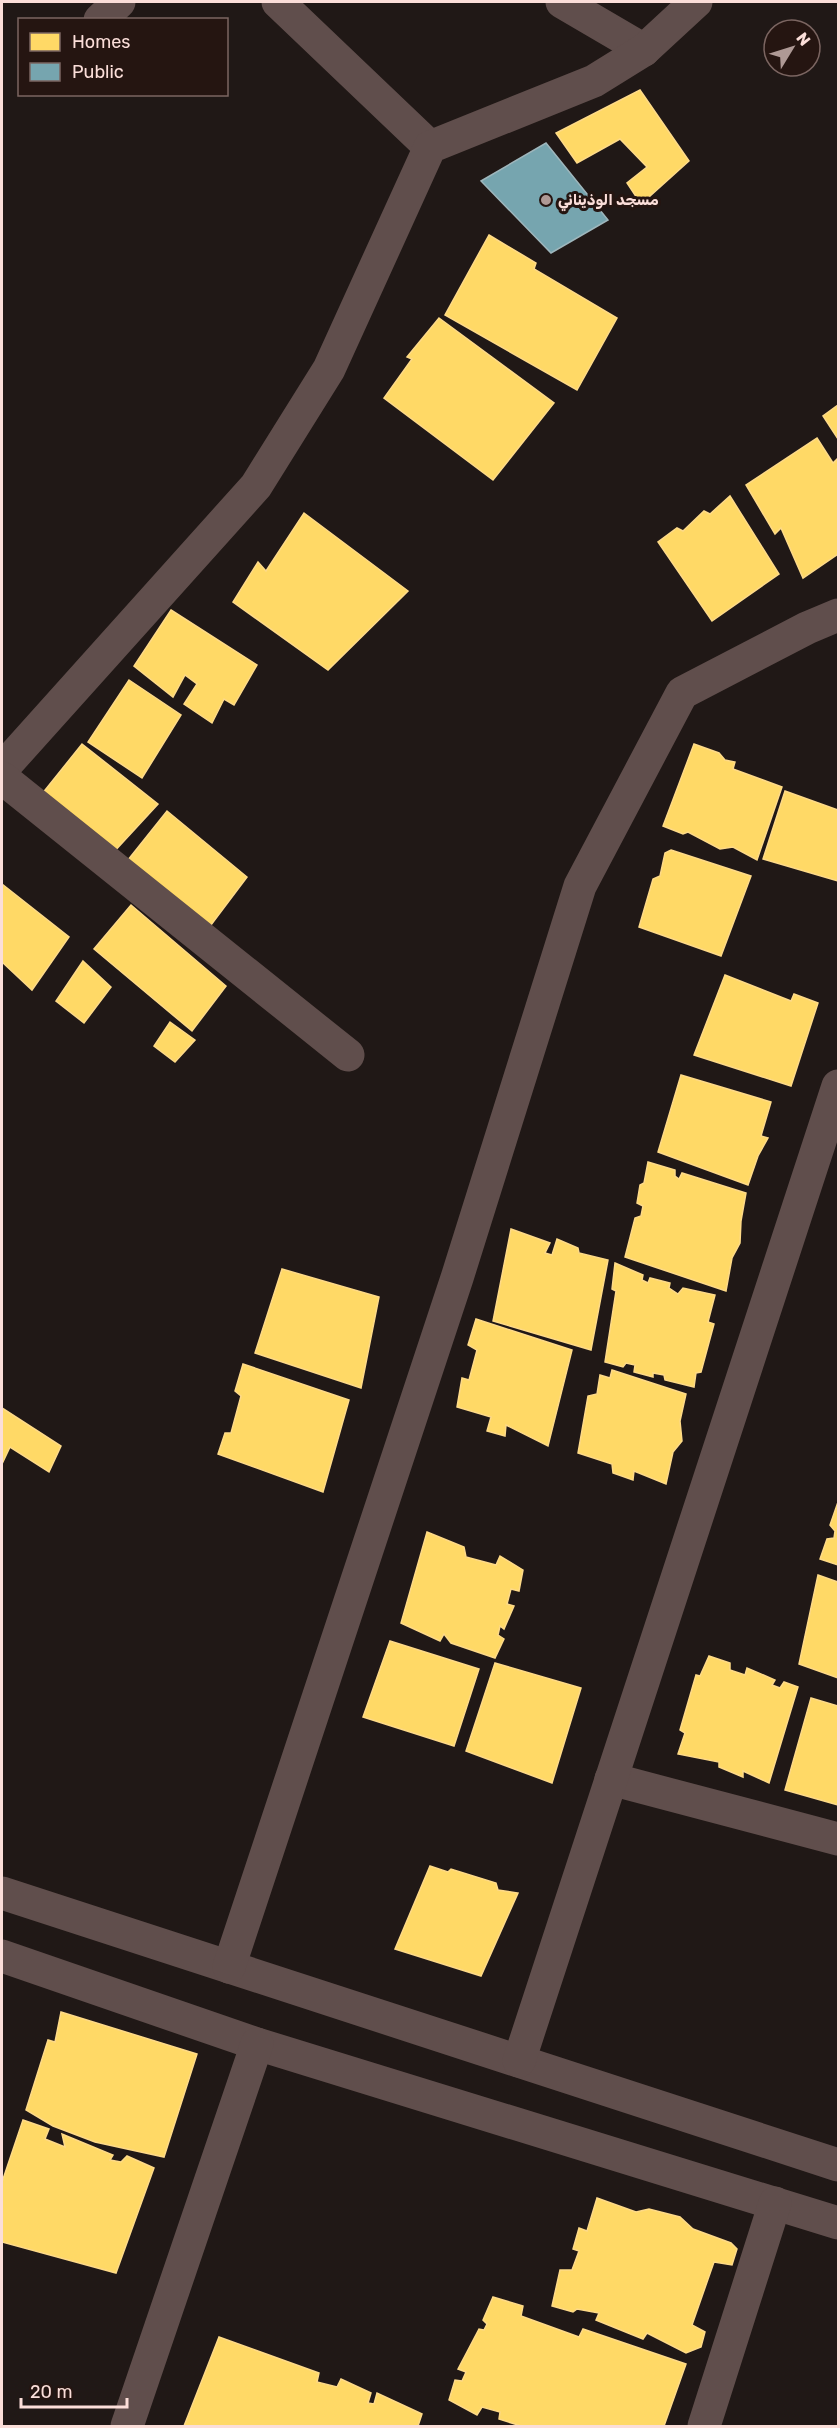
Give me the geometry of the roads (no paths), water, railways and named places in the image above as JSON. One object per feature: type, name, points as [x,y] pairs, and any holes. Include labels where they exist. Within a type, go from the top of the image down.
[{"type":"street","points":[[102,18],[118,2]]},
{"type":"street","points":[[278,2],[430,147]]},
{"type":"street","points":[[562,2],[644,50]]},
{"type":"street","points":[[2,769],[256,486],[329,369],[430,147],[594,81],[644,50],[696,2]]},
{"type":"street","points":[[228,1967],[457,1278],[580,886],[682,693],[807,628],[838,615]]},
{"type":"street","points":[[2,778],[348,1055]]},
{"type":"street","points":[[519,2061],[838,1086]]},
{"type":"street","points":[[611,1779],[838,1839]]},
{"type":"street","points":[[2,1893],[838,2165]]},
{"type":"street","points":[[2,1956],[257,2044],[838,2223]]},
{"type":"street","points":[[127,2427],[257,2044]]},
{"type":"street","points":[[704,2427],[775,2203]]},
{"type":"place","name":"مسجد الوذيناني","points":[[546,200]]}]
